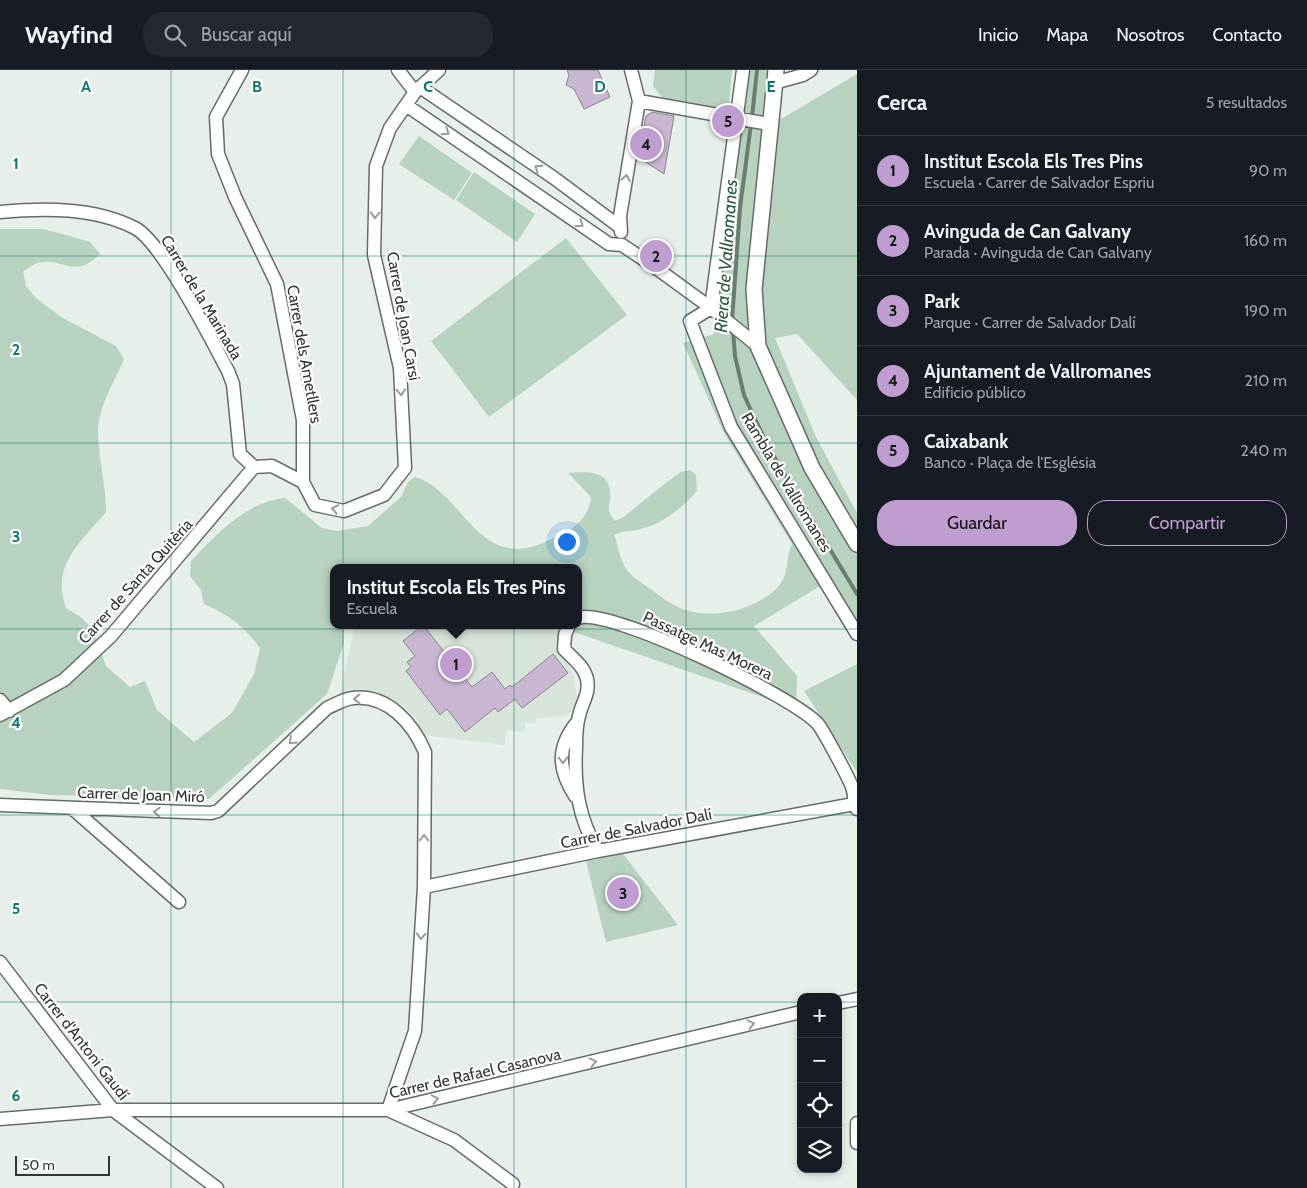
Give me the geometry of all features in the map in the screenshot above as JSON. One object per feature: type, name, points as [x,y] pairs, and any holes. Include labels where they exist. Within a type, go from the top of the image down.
[{"type":"street","name":"Carrer dels Ametllers","points":[[242,70],[216,118],[218,154],[235,197],[277,284],[303,420],[303,482]]},
{"type":"street","points":[[398,70],[417,90],[554,178],[620,227]]},
{"type":"street","name":"Carrer de Joan Carsi","points":[[303,482],[315,505],[344,511],[384,495],[405,468],[400,368],[374,255],[376,166],[390,128],[417,90],[439,70]]},
{"type":"street","points":[[622,245],[620,216],[639,101],[631,70]]},
{"type":"street","points":[[711,308],[743,70]]},
{"type":"street","points":[[775,77],[803,75],[811,70]]},
{"type":"street","name":"Rambla de Vallromanes","points":[[775,77],[754,289],[758,346],[812,468],[857,544]]},
{"type":"street","points":[[639,101],[769,124]]},
{"type":"street","points":[[406,105],[609,244],[622,245],[711,308],[758,346]]},
{"type":"street","name":"Carrer de la Marinada","points":[[0,212],[74,210],[136,228],[149,239],[180,286],[228,371],[233,384],[240,454],[254,468]]},
{"type":"street","name":"Rambla de Vallromanes","points":[[711,308],[690,321],[731,427],[857,634]]},
{"type":"street","points":[[254,468],[272,466],[303,482]]},
{"type":"street","name":"Carrer de Santa Quitèria","points":[[4,713],[64,680],[111,636],[254,468]]},
{"type":"street","name":"Passatge Mas Morera","points":[[582,616],[585,615],[615,620],[732,670],[787,701],[818,724],[852,788],[856,806]]},
{"type":"street","points":[[567,629],[564,649],[580,664],[586,678],[588,692],[578,721],[574,769],[577,800],[584,821],[598,851]]},
{"type":"street","name":"Carrer de Joan Miró","points":[[0,805],[211,813],[218,810],[327,708],[354,698],[365,699],[388,706],[407,721],[418,736],[425,752],[424,887]]},
{"type":"street","points":[[0,700],[4,713]]},
{"type":"street","name":"Carrer de Salvador Dalí","points":[[424,887],[598,851],[856,806]]},
{"type":"street","points":[[72,808],[179,902]]},
{"type":"street","points":[[424,887],[415,1031],[388,1110],[454,1140],[513,1184]]},
{"type":"street","name":"Carrer d'Antoni Gaudí","points":[[0,962],[113,1110],[217,1188]]},
{"type":"street","points":[[842,1002],[857,999]]},
{"type":"street","name":"Carrer de Rafael Casanova","points":[[0,1119],[113,1110],[388,1110],[797,1013]]},
{"type":"street","points":[[857,1123],[857,1143]]},
{"type":"shaded area","points":[[354,629],[565,629],[564,658],[574,676],[577,701],[573,710],[566,716],[536,718],[535,723],[525,723],[525,731],[506,731],[505,745],[424,735],[414,716],[392,699],[367,690],[340,694]]},
{"type":"green space","points":[[655,70],[732,70],[729,104],[721,110],[664,100],[653,86]]},
{"type":"green space","points":[[745,70],[780,70],[777,100],[781,119],[857,74],[857,400],[797,334],[775,338],[816,437],[857,513],[857,626],[830,580],[754,626],[797,676],[796,712],[783,704],[571,631],[571,629],[582,629],[582,564],[330,564],[330,629],[344,629],[344,643],[327,694],[209,799],[50,795],[0,789],[0,229],[42,229],[59,233],[90,242],[100,254],[82,266],[75,267],[46,262],[37,263],[23,271],[26,286],[36,298],[61,317],[116,346],[124,359],[103,405],[98,425],[106,512],[78,544],[65,566],[62,579],[62,593],[66,608],[79,616],[93,629],[106,666],[130,687],[145,681],[157,710],[194,742],[232,713],[254,674],[260,648],[248,633],[235,622],[204,604],[201,590],[190,576],[191,561],[222,530],[246,512],[271,500],[285,498],[322,528],[337,531],[368,526],[401,497],[408,482],[415,477],[430,484],[479,532],[492,542],[508,548],[526,548],[538,545],[565,533],[580,521],[588,510],[591,497],[568,473],[588,472],[600,475],[605,479],[610,491],[609,513],[615,521],[622,518],[681,472],[690,470],[696,475],[697,491],[679,509],[657,523],[638,530],[621,532],[614,535],[626,569],[638,581],[678,607],[700,613],[724,613],[748,606],[769,595],[778,587],[786,572],[792,544],[724,433],[683,343],[714,334],[733,156]]},
{"type":"green space","points":[[419,136],[472,173],[454,200],[399,164]]},
{"type":"green space","points":[[474,172],[535,214],[517,242],[456,200]]},
{"type":"green space","points":[[566,238],[627,315],[489,417],[431,341]]},
{"type":"green space","points":[[857,664],[857,772],[804,691]]},
{"type":"green space","points":[[623,854],[678,925],[606,942],[586,861]]},
{"type":"building","points":[[567,70],[598,70],[610,97],[584,109],[574,89],[566,85],[569,75]]},
{"type":"building","points":[[652,112],[674,116],[664,174],[638,157],[646,116]]},
{"type":"building","points":[[418,629],[426,629],[472,687],[492,672],[505,689],[510,685],[512,687],[553,654],[568,673],[522,708],[515,699],[498,712],[495,708],[465,732],[447,709],[440,715],[406,671],[411,667],[407,662],[415,656],[403,641]]},
{"type":"waterway","name":"Riera de Vallromanes","points":[[752,117],[757,70]]},
{"type":"waterway","name":"Riera de Vallromanes","points":[[732,321],[740,208],[751,124]]},
{"type":"waterway","name":"Riera de Vallromanes","points":[[733,331],[735,356],[744,395],[753,415],[770,450],[857,594]]},
{"type":"place","name":"Caixabank","points":[[728,121]]},
{"type":"place","name":"Ajuntament de Vallromanes","points":[[646,144]]},
{"type":"place","name":"Avinguda de Can Galvany","points":[[656,256]]},
{"type":"place","name":"Institut Escola Els Tres Pins","points":[[456,664]]},
{"type":"place","name":"Park","points":[[623,893]]}]
